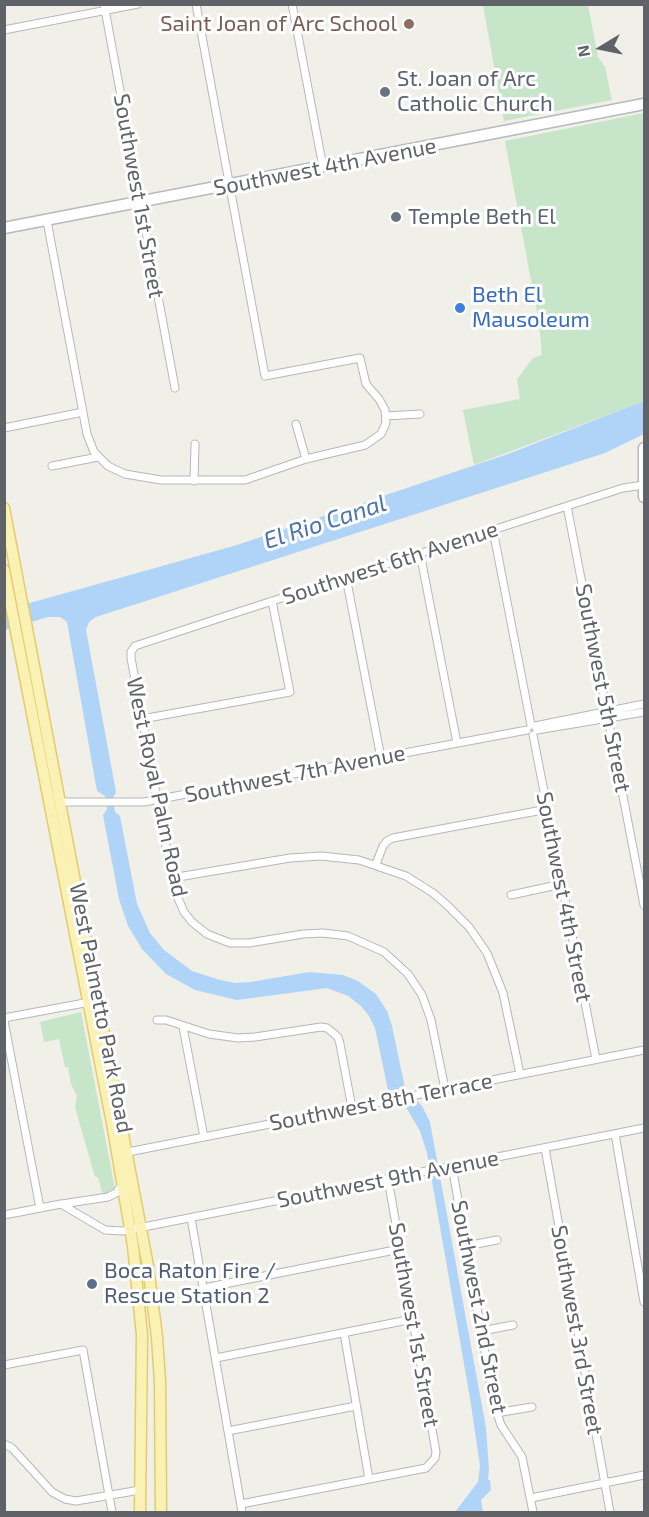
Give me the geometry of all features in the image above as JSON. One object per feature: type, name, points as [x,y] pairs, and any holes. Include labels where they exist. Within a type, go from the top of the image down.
[{"type":"main road","name":"West Palmetto Park Road","points":[[4,508],[51,749],[93,1001]]},
{"type":"main road","name":"West Palmetto Park Road","points":[[4,570],[41,762],[93,1001],[157,1336],[161,1407],[161,1512]]},
{"type":"main road","points":[[32,711],[39,717],[45,743],[51,749]]},
{"type":"main road","points":[[41,762],[47,771],[53,799],[60,802]]},
{"type":"main road","name":"West Palmetto Park Road","points":[[123,1154],[123,1185],[136,1229],[142,1343],[140,1512]]},
{"type":"street","points":[[4,30],[105,8],[138,4]]},
{"type":"street","points":[[47,221],[89,441],[98,458],[108,466],[125,474],[161,480],[245,480],[306,459],[371,443],[381,434],[386,416],[382,404],[366,384],[360,358],[266,376],[196,4]]},
{"type":"street","points":[[292,4],[323,167]]},
{"type":"street","name":"Southwest 1st Street","points":[[105,8],[175,388]]},
{"type":"street","name":"Southwest 4th Avenue","points":[[4,228],[645,104]]},
{"type":"street","points":[[4,428],[83,412]]},
{"type":"street","points":[[386,416],[420,414]]},
{"type":"street","points":[[296,424],[306,459]]},
{"type":"street","points":[[194,481],[195,444]]},
{"type":"street","points":[[645,448],[645,497]]},
{"type":"street","points":[[52,466],[98,458]]},
{"type":"street","name":"Southwest 6th Avenue","points":[[137,645],[630,486],[644,485]]},
{"type":"street","name":"Southwest 5th Street","points":[[567,506],[645,905]]},
{"type":"street","name":"Southwest 4th Street","points":[[493,530],[596,1059]]},
{"type":"street","points":[[420,554],[457,743]]},
{"type":"street","points":[[346,577],[381,758]]},
{"type":"street","points":[[142,719],[290,692],[272,601]]},
{"type":"street","name":"West Royal Palm Road","points":[[137,645],[131,652],[131,658],[172,878],[181,907],[197,927],[218,939],[237,944],[310,933],[336,934],[361,940],[384,952],[408,974],[422,996],[431,1020],[445,1089]]},
{"type":"street","name":"Southwest 7th Avenue","points":[[60,802],[126,804],[158,800],[532,729],[645,704]]},
{"type":"street","name":"Southwest 7th Avenue","points":[[532,729],[645,712]]},
{"type":"street","points":[[376,864],[383,846],[393,838],[548,809]]},
{"type":"street","points":[[172,878],[309,856],[340,857],[376,864],[406,876],[433,893],[461,918],[477,937],[504,993],[520,1074]]},
{"type":"street","points":[[511,895],[562,884]]},
{"type":"street","points":[[40,1208],[4,1020],[93,1001]]},
{"type":"street","points":[[157,1020],[166,1020],[209,1034],[238,1038],[321,1027],[333,1032],[340,1044],[352,1108]]},
{"type":"street","points":[[183,1027],[204,1137]]},
{"type":"street","name":"Southwest 8th Terrace","points":[[123,1154],[645,1050]]},
{"type":"street","name":"Southwest 9th Avenue","points":[[61,1204],[105,1230],[117,1232],[645,1128]]},
{"type":"street","points":[[615,1134],[645,1302]]},
{"type":"street","name":"Southwest 3rd Street","points":[[545,1148],[610,1512]]},
{"type":"street","name":"Southwest 2nd Street","points":[[452,1166],[496,1413],[522,1457],[533,1512]]},
{"type":"street","name":"Southwest 1st Street","points":[[369,1479],[426,1468],[435,1458],[436,1452],[388,1179]]},
{"type":"street","points":[[4,1215],[108,1197],[116,1193],[123,1185]]},
{"type":"street","points":[[191,1218],[242,1512]]},
{"type":"street","points":[[466,1246],[497,1240]]},
{"type":"street","points":[[204,1288],[400,1249]]},
{"type":"street","points":[[216,1358],[413,1319]]},
{"type":"street","points":[[481,1330],[513,1325]]},
{"type":"street","points":[[241,1504],[369,1479],[344,1333]]},
{"type":"street","points":[[4,1365],[83,1350],[112,1512]]},
{"type":"street","points":[[228,1431],[356,1406]]},
{"type":"street","points":[[496,1413],[532,1407]]},
{"type":"street","points":[[4,1444],[12,1448],[58,1496],[76,1501],[140,1490]]},
{"type":"street","points":[[531,1498],[645,1475]]},
{"type":"green space","points":[[483,5],[588,5],[598,57],[605,67],[612,100],[504,121]]},
{"type":"green space","points":[[644,113],[644,398],[642,402],[474,465],[463,410],[520,399],[517,379],[533,358],[542,355],[539,323],[505,141]]},
{"type":"green space","points":[[81,1012],[115,1189],[104,1195],[98,1177],[95,1177],[75,1107],[77,1096],[71,1084],[68,1067],[65,1067],[59,1039],[44,1042],[40,1022]]},
{"type":"water","name":"El Rio Canal","points":[[644,401],[644,434],[605,453],[96,617],[89,622],[86,630],[116,792],[113,798],[115,812],[120,816],[137,904],[150,933],[164,950],[192,971],[236,983],[309,972],[343,975],[358,981],[376,994],[387,1011],[405,1088],[422,1106],[430,1122],[486,1428],[488,1480],[490,1480],[491,1490],[481,1500],[483,1512],[455,1512],[478,1482],[480,1466],[470,1398],[427,1153],[420,1131],[396,1090],[388,1090],[375,1028],[361,1006],[348,996],[327,988],[237,1000],[195,990],[166,974],[142,949],[128,926],[119,899],[103,815],[107,809],[105,796],[97,791],[67,622],[60,617],[48,617],[5,630],[5,610],[237,545],[508,454]]},
{"type":"place","name":"Saint Joan of Arc School","points":[[409,24]]},
{"type":"place","name":"St. Joan of Arc Catholic Church","points":[[385,92]]},
{"type":"place","name":"Temple Beth El","points":[[396,217]]},
{"type":"place","name":"Beth El Mausoleum","points":[[460,308]]},
{"type":"place","name":"Boca Raton Fire / Rescue Station 2","points":[[92,1284]]}]
